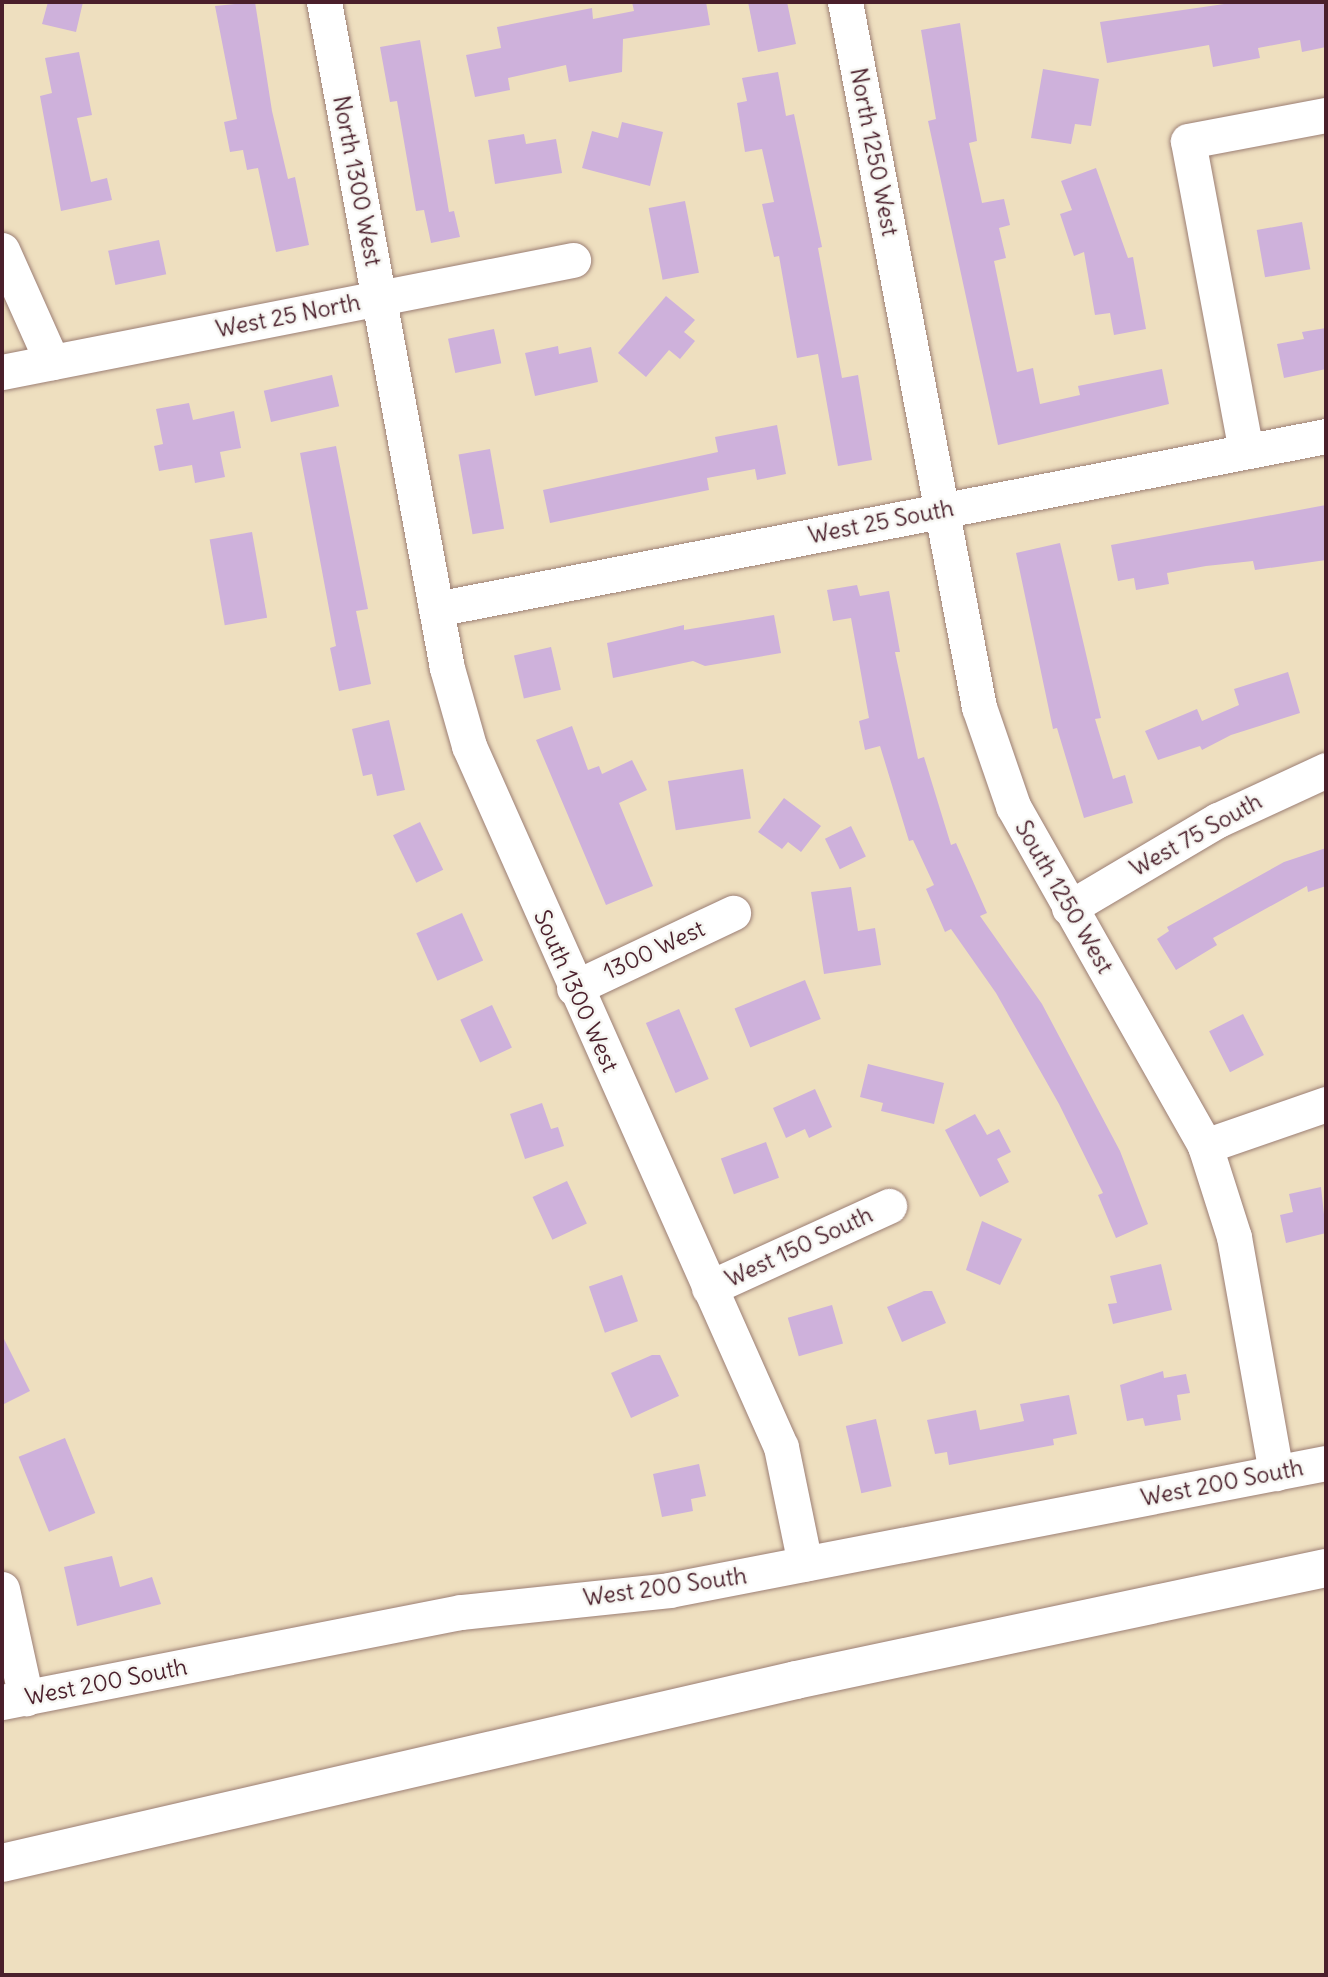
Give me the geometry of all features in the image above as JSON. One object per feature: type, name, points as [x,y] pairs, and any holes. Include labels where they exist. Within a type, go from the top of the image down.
[{"type":"main road","points":[[2,1863],[796,1680],[1326,1568]]},
{"type":"street","name":"North 1300 West","points":[[324,2],[398,402]]},
{"type":"street","name":"North 1250 West","points":[[845,2],[902,303]]},
{"type":"street","points":[[1246,452],[1188,141],[1326,115]]},
{"type":"street","points":[[2,250],[52,362]]},
{"type":"street","name":"West 25 North","points":[[2,372],[573,260]]},
{"type":"street","name":"South 1250 West","points":[[902,303],[979,707],[1013,806],[1205,1146],[1234,1237],[1276,1473]]},
{"type":"street","name":"South 1300 West","points":[[398,402],[436,609],[470,746],[574,988],[781,1447],[805,1564]]},
{"type":"street","name":"West 25 South","points":[[436,609],[1326,436]]},
{"type":"street","name":"West 75 South","points":[[1069,908],[1218,820],[1326,770]]},
{"type":"street","name":"1300 West","points":[[574,988],[733,913]]},
{"type":"street","points":[[1205,1146],[1326,1104]]},
{"type":"street","name":"West 150 South","points":[[709,1288],[888,1206]]},
{"type":"street","name":"West 200 South","points":[[14,1700],[461,1612],[669,1590],[1326,1463]]},
{"type":"street","points":[[2,1589],[14,1700]]},
{"type":"building","points":[[48,2],[83,2],[76,32],[42,24]]},
{"type":"building","points":[[255,2],[272,111],[288,179],[295,177],[309,245],[276,252],[258,168],[247,170],[243,150],[230,152],[224,122],[237,119],[215,6]]},
{"type":"building","points":[[632,2],[706,2],[710,25],[623,39],[622,72],[569,82],[566,65],[508,78],[510,90],[475,97],[466,55],[501,48],[497,27],[592,8],[593,19],[634,11]]},
{"type":"building","points":[[748,2],[787,2],[796,44],[758,52]]},
{"type":"building","points":[[1238,2],[1326,2],[1326,47],[1302,52],[1300,40],[1258,48],[1260,58],[1213,67],[1209,45],[1107,63],[1100,22]]},
{"type":"building","points":[[960,23],[977,141],[969,143],[982,203],[1004,199],[1010,225],[999,228],[1006,258],[994,261],[1017,372],[1033,368],[1040,404],[1080,395],[1078,386],[1162,369],[1169,404],[998,445],[928,121],[936,119],[921,30]]},
{"type":"building","points":[[420,40],[449,212],[454,211],[460,237],[431,243],[424,210],[416,211],[397,101],[390,102],[380,47]]},
{"type":"building","points":[[79,52],[92,115],[77,118],[91,182],[107,178],[112,200],[61,211],[40,96],[52,93],[45,58]]},
{"type":"building","points":[[1043,69],[1099,79],[1091,126],[1075,124],[1071,144],[1031,138]]},
{"type":"building","points":[[778,72],[786,116],[794,114],[822,247],[818,248],[842,378],[858,375],[872,460],[838,466],[818,354],[797,358],[779,256],[774,257],[762,204],[774,202],[762,149],[745,152],[737,103],[747,101],[742,78]]},
{"type":"building","points":[[622,122],[663,132],[650,186],[582,168],[592,131],[618,138]]},
{"type":"building","points":[[524,134],[526,144],[556,139],[562,173],[495,184],[488,140]]},
{"type":"building","points":[[1096,168],[1128,258],[1133,257],[1146,329],[1114,335],[1110,313],[1095,315],[1084,252],[1074,256],[1060,214],[1072,210],[1061,181]]},
{"type":"building","points":[[685,201],[699,273],[663,280],[649,208]]},
{"type":"building","points":[[1302,222],[1310,269],[1265,277],[1257,230]]},
{"type":"building","points":[[159,240],[166,274],[115,285],[108,251]]},
{"type":"building","points":[[666,296],[695,320],[684,332],[695,341],[680,359],[669,350],[646,377],[618,353]]},
{"type":"building","points":[[1326,328],[1326,369],[1284,378],[1277,344],[1304,339],[1302,332]]},
{"type":"building","points":[[494,329],[501,363],[455,373],[448,339]]},
{"type":"building","points":[[558,346],[559,354],[591,347],[598,382],[535,396],[525,353]]},
{"type":"building","points":[[332,375],[339,406],[271,422],[264,391]]},
{"type":"building","points":[[189,403],[193,420],[234,411],[241,448],[220,452],[225,477],[195,483],[192,465],[159,471],[154,446],[163,444],[156,409]]},
{"type":"building","points":[[777,425],[786,474],[757,480],[755,469],[707,478],[709,490],[550,523],[543,490],[718,452],[715,437]]},
{"type":"building","points":[[336,446],[368,609],[356,611],[371,684],[339,691],[330,648],[336,646],[300,453]]},
{"type":"building","points":[[490,449],[504,529],[473,534],[458,455]]},
{"type":"building","points":[[1326,505],[1326,560],[1255,570],[1253,561],[1206,566],[1167,573],[1169,584],[1136,590],[1134,578],[1118,581],[1111,545]]},
{"type":"building","points":[[252,532],[267,618],[225,625],[210,539]]},
{"type":"building","points":[[1060,543],[1101,718],[1095,719],[1113,779],[1125,775],[1133,803],[1084,818],[1057,728],[1053,729],[1016,553]]},
{"type":"building","points":[[857,585],[860,596],[889,591],[900,652],[895,652],[918,759],[924,757],[951,845],[956,843],[987,913],[980,916],[1042,1004],[1120,1151],[1148,1224],[1116,1238],[1098,1195],[1103,1193],[1059,1104],[996,993],[951,929],[945,932],[926,889],[934,885],[913,840],[909,841],[880,746],[865,750],[859,721],[869,718],[851,618],[833,621],[827,590]]},
{"type":"building","points":[[774,615],[781,653],[705,666],[693,661],[613,678],[607,643],[684,625],[684,630]]},
{"type":"building","points":[[551,647],[561,690],[524,698],[514,656]]},
{"type":"building","points":[[1288,672],[1300,713],[1231,735],[1202,750],[1200,746],[1158,760],[1145,731],[1197,709],[1202,721],[1239,705],[1234,689]]},
{"type":"building","points":[[389,720],[405,790],[377,796],[372,774],[363,776],[352,729]]},
{"type":"building","points":[[572,726],[588,770],[599,766],[602,774],[632,760],[647,790],[619,803],[653,886],[606,905],[536,740]]},
{"type":"building","points":[[743,769],[751,818],[676,830],[668,781]]},
{"type":"building","points":[[784,798],[821,826],[801,852],[788,842],[782,849],[758,832]]},
{"type":"building","points":[[420,822],[443,870],[416,883],[393,835]]},
{"type":"building","points":[[851,826],[866,857],[840,869],[825,839]]},
{"type":"building","points":[[1326,848],[1326,886],[1308,892],[1307,886],[1213,938],[1217,945],[1176,970],[1157,939],[1169,931],[1167,927],[1284,862]]},
{"type":"building","points":[[851,887],[858,931],[875,928],[881,965],[824,974],[811,892]]},
{"type":"building","points":[[462,913],[483,961],[437,981],[416,933]]},
{"type":"building","points":[[805,980],[821,1019],[750,1047],[735,1008]]},
{"type":"building","points":[[492,1005],[512,1048],[480,1062],[460,1020]]},
{"type":"building","points":[[679,1009],[709,1079],[676,1093],[646,1023]]},
{"type":"building","points":[[1243,1014],[1264,1055],[1230,1072],[1209,1031]]},
{"type":"building","points":[[868,1064],[944,1083],[934,1124],[881,1111],[883,1103],[860,1097]]},
{"type":"building","points":[[815,1089],[832,1127],[809,1138],[805,1129],[786,1138],[773,1108]]},
{"type":"building","points":[[542,1103],[551,1129],[558,1127],[564,1146],[525,1159],[510,1114]]},
{"type":"building","points":[[975,1114],[987,1135],[999,1129],[1011,1152],[997,1159],[1009,1182],[980,1197],[945,1130]]},
{"type":"building","points":[[766,1142],[779,1178],[734,1194],[721,1158]]},
{"type":"building","points":[[567,1181],[587,1224],[552,1240],[533,1197]]},
{"type":"building","points":[[1321,1187],[1326,1233],[1286,1243],[1280,1215],[1293,1212],[1289,1194]]},
{"type":"building","points":[[982,1221],[1022,1239],[1000,1285],[966,1270]]},
{"type":"building","points":[[1161,1264],[1172,1310],[1113,1324],[1108,1304],[1117,1303],[1110,1276]]},
{"type":"building","points":[[622,1275],[638,1321],[605,1333],[589,1286]]},
{"type":"building","points":[[924,1291],[932,1291],[946,1323],[902,1342],[887,1307]]},
{"type":"building","points":[[832,1305],[843,1343],[799,1356],[788,1318]]},
{"type":"building","points":[[2,1335],[30,1391],[2,1405]]},
{"type":"building","points":[[652,1355],[660,1355],[679,1396],[631,1418],[611,1373]]},
{"type":"building","points":[[1163,1371],[1164,1378],[1186,1374],[1190,1393],[1177,1395],[1181,1420],[1145,1426],[1143,1418],[1127,1421],[1120,1385]]},
{"type":"building","points":[[1069,1395],[1077,1434],[1053,1439],[1054,1445],[949,1465],[947,1452],[935,1454],[927,1420],[976,1410],[980,1430],[1024,1421],[1020,1404]]},
{"type":"building","points":[[876,1419],[892,1486],[861,1493],[846,1426]]},
{"type":"building","points":[[65,1438],[95,1513],[49,1532],[19,1457]]},
{"type":"building","points":[[699,1464],[706,1496],[691,1499],[693,1511],[662,1517],[653,1474]]},
{"type":"building","points":[[112,1556],[120,1587],[152,1577],[161,1604],[77,1626],[64,1567]]}]
